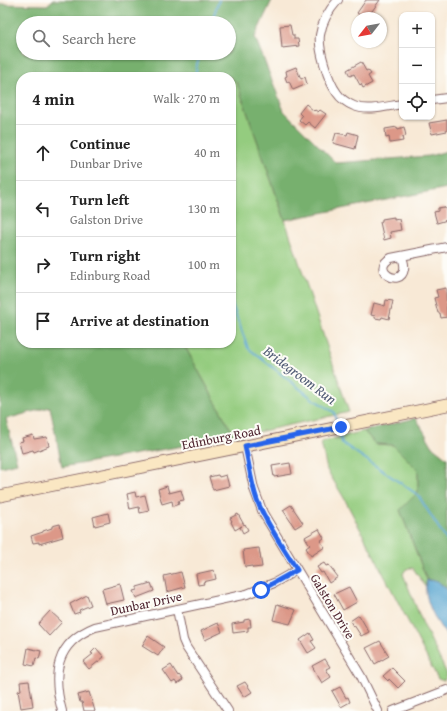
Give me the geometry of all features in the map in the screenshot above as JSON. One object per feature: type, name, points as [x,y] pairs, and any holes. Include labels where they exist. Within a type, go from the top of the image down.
[{"type":"main road","name":"Edinburg Road","points":[[0,496],[447,405]]},
{"type":"street","points":[[338,0],[330,8],[325,17],[320,36],[322,56],[333,87],[348,104],[363,108],[399,104]]},
{"type":"street","points":[[435,100],[447,98]]},
{"type":"street","points":[[402,256],[447,247]]},
{"type":"street","name":"Galston Drive","points":[[245,446],[254,489],[263,513],[361,676],[378,711]]},
{"type":"street","name":"Dunbar Drive","points":[[62,711],[57,686],[58,667],[65,649],[78,635],[95,627],[247,594],[274,583],[297,570]]},
{"type":"street","points":[[176,609],[186,647],[228,711]]},
{"type":"street","points":[[393,711],[447,690]]},
{"type":"green space","points":[[53,0],[272,0],[255,37],[284,111],[336,163],[429,156],[447,151],[447,188],[285,220],[236,82],[236,72],[16,72],[16,348],[186,348],[235,437],[62,467],[50,407],[6,419],[17,463],[0,467],[0,4],[47,5]]},
{"type":"green space","points":[[236,82],[285,220],[349,412],[235,437],[186,348],[236,348]]},
{"type":"green space","points":[[416,418],[433,447],[447,458],[447,590],[438,582],[427,580],[400,510],[418,492],[418,470],[393,445],[375,444],[364,431]]},
{"type":"green space","points":[[364,431],[375,444],[393,445],[418,470],[418,492],[400,510],[427,580],[425,586],[413,568],[406,569],[403,574],[423,624],[447,674],[444,681],[438,679],[344,498],[327,470],[321,442]]},
{"type":"water","points":[[427,580],[438,582],[447,590],[447,636],[431,610],[428,602],[426,594]]},
{"type":"building","points":[[366,0],[380,0],[371,12],[358,12]]},
{"type":"building","points":[[290,25],[292,35],[294,35],[294,39],[298,39],[299,46],[282,48],[280,26]]},
{"type":"building","points":[[361,62],[366,71],[368,70],[371,74],[368,76],[372,83],[363,88],[354,74],[350,76],[347,70]]},
{"type":"building","points":[[296,67],[301,79],[305,77],[307,84],[293,90],[289,81],[287,82],[285,77],[287,76],[286,71]]},
{"type":"building","points":[[306,104],[314,111],[315,110],[318,112],[320,110],[326,114],[315,128],[308,122],[305,125],[299,120],[302,116],[299,113]]},
{"type":"building","points":[[447,120],[447,131],[432,134],[429,123]]},
{"type":"building","points":[[397,127],[398,129],[404,127],[406,136],[402,137],[403,141],[390,143],[389,137],[386,138],[385,129]]},
{"type":"building","points":[[348,132],[358,135],[355,149],[333,143],[336,133],[347,135]]},
{"type":"building","points":[[444,207],[447,209],[447,220],[437,223],[434,212],[438,211],[438,208]]},
{"type":"building","points":[[394,217],[394,220],[399,219],[401,230],[390,232],[391,238],[384,240],[380,222],[382,219]]},
{"type":"building","points":[[446,288],[447,317],[441,318],[434,298],[438,297],[436,290]]},
{"type":"building","points":[[386,300],[393,301],[389,319],[382,317],[381,319],[375,318],[375,316],[371,315],[374,303],[385,306]]},
{"type":"building","points":[[33,435],[34,439],[47,437],[49,446],[34,452],[33,450],[22,453],[19,442],[23,441],[22,438]]},
{"type":"building","points":[[290,463],[292,474],[274,477],[272,466]]},
{"type":"building","points":[[218,475],[219,477],[226,475],[229,486],[213,490],[209,477]]},
{"type":"building","points":[[167,486],[169,493],[181,490],[184,500],[178,501],[179,504],[173,506],[172,501],[162,504],[158,489]]},
{"type":"building","points":[[135,492],[136,497],[145,495],[149,511],[140,513],[139,507],[130,509],[127,494]]},
{"type":"building","points":[[291,505],[303,523],[295,528],[283,510]]},
{"type":"building","points":[[108,513],[110,522],[95,526],[93,517]]},
{"type":"building","points":[[238,514],[248,530],[243,533],[240,527],[235,530],[231,522],[232,521],[230,518]]},
{"type":"building","points":[[60,524],[63,537],[39,544],[39,542],[33,543],[31,536],[52,528],[52,526]]},
{"type":"building","points":[[319,529],[324,538],[320,541],[325,547],[311,556],[306,548],[310,545],[305,537]]},
{"type":"building","points":[[259,548],[262,567],[245,567],[243,550]]},
{"type":"building","points":[[324,563],[326,566],[329,565],[338,577],[329,583],[323,572],[321,573],[317,567]]},
{"type":"building","points":[[214,570],[216,579],[203,582],[204,584],[198,585],[196,574]]},
{"type":"building","points":[[181,572],[185,587],[167,592],[164,576]]},
{"type":"building","points":[[151,583],[154,591],[136,598],[133,591],[137,590],[137,587]]},
{"type":"building","points":[[120,584],[124,600],[106,604],[102,589]]},
{"type":"building","points":[[349,587],[357,602],[343,610],[334,594]]},
{"type":"building","points":[[87,595],[91,605],[74,614],[70,604]]},
{"type":"building","points":[[277,604],[296,610],[290,624],[273,620]]},
{"type":"building","points":[[50,611],[62,622],[49,636],[38,624]]},
{"type":"building","points":[[359,615],[369,632],[361,636],[350,621]]},
{"type":"building","points":[[250,619],[251,627],[248,627],[248,631],[233,633],[232,624],[244,622],[244,620]]},
{"type":"building","points":[[218,623],[222,632],[205,640],[201,631]]},
{"type":"building","points":[[310,633],[314,640],[311,641],[316,648],[308,653],[300,640]]},
{"type":"building","points":[[148,636],[164,647],[158,656],[142,646]]},
{"type":"building","points":[[380,641],[389,656],[375,664],[366,648]]},
{"type":"building","points":[[28,648],[41,651],[39,659],[36,658],[34,666],[25,664]]},
{"type":"building","points":[[96,648],[104,657],[89,669],[83,662],[93,654],[91,653]]},
{"type":"building","points":[[325,659],[330,667],[326,669],[331,677],[322,683],[312,666]]},
{"type":"building","points":[[171,665],[178,676],[179,675],[183,680],[177,684],[175,681],[172,683],[163,670]]},
{"type":"building","points":[[392,668],[405,681],[398,688],[389,679],[388,681],[383,676]]},
{"type":"building","points":[[29,681],[33,706],[21,708],[18,691],[21,690],[20,682]]},
{"type":"building","points":[[245,682],[252,692],[244,697],[237,686]]},
{"type":"building","points":[[340,687],[350,702],[341,707],[332,691]]},
{"type":"building","points":[[89,692],[95,711],[84,711],[82,702],[80,702],[78,695]]},
{"type":"waterway","name":"Bridegroom Run","points":[[213,16],[219,0]]},
{"type":"waterway","name":"Bridegroom Run","points":[[196,72],[198,60]]},
{"type":"waterway","name":"Bridegroom Run","points":[[236,315],[248,348],[313,399],[334,412],[337,423]]},
{"type":"waterway","name":"Bridegroom Run","points":[[339,431],[342,443],[418,495],[447,541]]},
{"type":"route","points":[[261,590],[297,570],[263,513],[254,489],[245,446],[341,427]]}]
